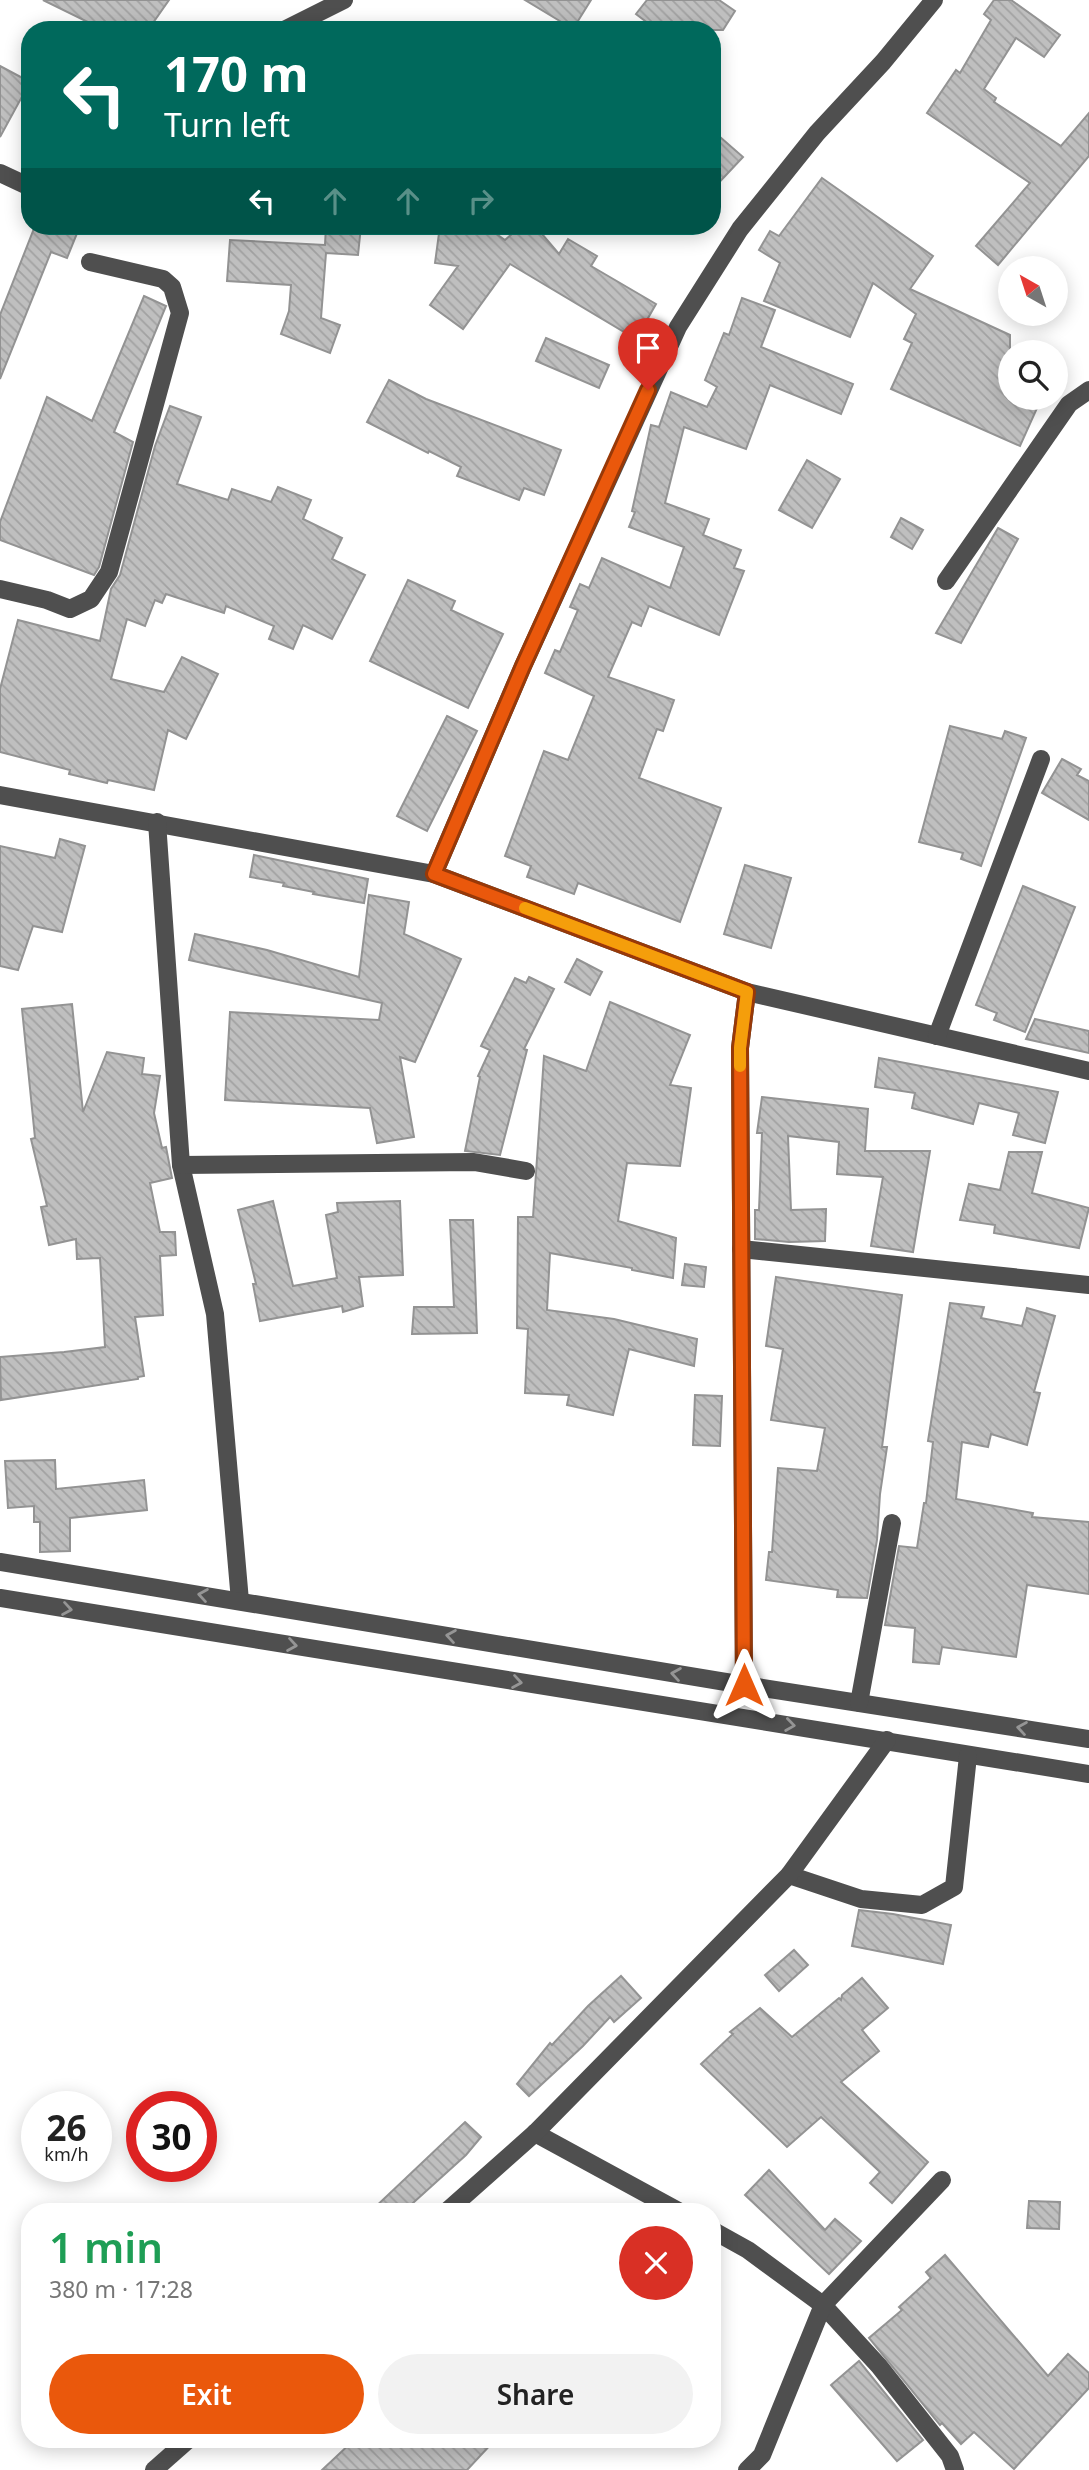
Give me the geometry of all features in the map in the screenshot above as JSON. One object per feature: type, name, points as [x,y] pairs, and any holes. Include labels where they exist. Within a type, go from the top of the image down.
[{"type":"street","points":[[302,21],[344,0]]},
{"type":"street","points":[[434,874],[523,666],[678,327],[740,229],[817,133],[883,62],[934,0]]},
{"type":"street","points":[[0,173],[21,183]]},
{"type":"street","points":[[0,589],[47,600],[70,609],[91,599],[109,572],[177,326],[180,313],[172,287],[163,279],[90,262]]},
{"type":"street","points":[[946,581],[1069,404],[1089,390]]},
{"type":"street","points":[[937,1036],[1041,759]]},
{"type":"street","points":[[0,795],[434,874],[747,992],[1089,1071]]},
{"type":"street","points":[[157,822],[181,1166],[215,1314],[240,1601]]},
{"type":"street","points":[[744,1685],[740,1048],[747,992]]},
{"type":"street","points":[[181,1166],[474,1162],[526,1171]]},
{"type":"street","points":[[741,1250],[1089,1285]]},
{"type":"street","points":[[859,1703],[891,1523]]},
{"type":"street","points":[[0,1562],[1089,1739]]},
{"type":"street","points":[[0,1598],[1089,1774]]},
{"type":"street","points":[[456,2203],[535,2133],[789,1875],[887,1740]]},
{"type":"street","points":[[789,1875],[861,1899],[922,1905],[954,1887],[968,1756]]},
{"type":"street","points":[[535,2133],[663,2203]]},
{"type":"street","points":[[747,2470],[762,2455],[823,2305],[942,2180]]},
{"type":"street","points":[[721,2235],[748,2250],[823,2305],[879,2366],[950,2456],[955,2470]]},
{"type":"street","points":[[154,2470],[179,2448]]},
{"type":"building","points":[[43,0],[169,0],[154,21],[86,21]]},
{"type":"building","points":[[525,0],[591,0],[578,21],[560,21]]},
{"type":"building","points":[[647,0],[719,0],[735,11],[723,30],[721,21],[645,21],[636,14]]},
{"type":"building","points":[[994,0],[1011,0],[1060,35],[1044,57],[1016,38],[984,89],[996,98],[994,102],[1061,146],[1089,113],[1089,156],[1006,256],[998,256],[998,265],[976,246],[1030,183],[927,113],[956,70],[960,73],[991,20],[984,14]]},
{"type":"building","points":[[0,66],[21,77],[21,98],[0,137]]},
{"type":"building","points":[[721,138],[743,157],[721,180]]},
{"type":"building","points":[[822,178],[933,256],[910,289],[1010,335],[1010,340],[998,340],[998,410],[1036,410],[1020,446],[891,389],[912,343],[904,339],[916,314],[873,283],[850,337],[764,301],[780,263],[759,250],[770,231],[779,236]]},
{"type":"building","points":[[31,235],[76,235],[67,258],[51,252],[0,379],[0,315]]},
{"type":"building","points":[[326,235],[360,235],[358,255],[326,253],[321,318],[340,325],[330,353],[281,334],[289,311],[291,285],[227,281],[230,240],[325,245]]},
{"type":"building","points":[[439,235],[498,235],[505,240],[511,235],[543,235],[559,254],[568,239],[597,256],[591,266],[656,304],[636,339],[510,264],[463,329],[430,305],[458,266],[435,263]]},
{"type":"building","points":[[144,296],[166,306],[114,432],[133,442],[99,567],[94,575],[0,540],[0,522],[47,397],[92,421]]},
{"type":"building","points":[[742,298],[775,310],[761,347],[853,384],[841,414],[770,385],[746,449],[684,427],[665,503],[709,519],[703,535],[741,550],[734,568],[744,571],[719,635],[649,606],[641,626],[632,622],[608,677],[674,700],[663,731],[657,729],[639,778],[721,808],[680,922],[578,883],[574,894],[527,877],[531,866],[505,856],[544,751],[568,760],[594,696],[545,673],[555,650],[560,652],[578,610],[570,607],[580,584],[589,588],[602,558],[670,588],[684,547],[629,527],[635,512],[632,511],[651,425],[659,427],[671,392],[707,407],[717,387],[705,380],[724,333],[729,335]]},
{"type":"building","points":[[546,338],[609,365],[599,388],[536,361]]},
{"type":"building","points":[[389,380],[426,399],[561,450],[544,495],[524,488],[519,500],[457,476],[461,467],[367,422]]},
{"type":"building","points":[[170,406],[201,417],[177,484],[228,500],[232,489],[271,502],[278,487],[311,500],[303,519],[342,538],[332,559],[365,575],[332,639],[303,625],[293,649],[269,639],[274,626],[226,606],[224,613],[166,594],[162,603],[155,600],[145,626],[127,619],[111,679],[164,692],[182,657],[218,674],[186,739],[168,730],[154,790],[69,774],[70,770],[0,752],[0,689],[18,620],[100,641],[111,589],[120,575],[155,446]]},
{"type":"building","points":[[807,460],[840,479],[812,528],[779,510]]},
{"type":"building","points":[[901,518],[923,530],[912,549],[891,537]]},
{"type":"building","points":[[998,528],[1018,539],[961,643],[936,633]]},
{"type":"building","points":[[408,580],[455,601],[451,610],[503,634],[468,708],[370,661]]},
{"type":"building","points":[[447,716],[477,731],[427,831],[397,816]]},
{"type":"building","points":[[950,726],[1002,739],[1005,731],[1026,738],[981,866],[961,859],[963,853],[919,842]]},
{"type":"building","points":[[1062,759],[1081,769],[1077,775],[1089,781],[1089,820],[1042,793]]},
{"type":"building","points":[[60,839],[85,846],[62,932],[33,926],[18,970],[0,966],[0,846],[55,858]]},
{"type":"building","points":[[254,855],[368,879],[364,903],[313,894],[314,892],[283,886],[284,883],[250,877]]},
{"type":"building","points":[[745,865],[791,878],[771,948],[724,934]]},
{"type":"building","points":[[1023,886],[1075,907],[1025,1032],[994,1020],[997,1013],[976,1005]]},
{"type":"building","points":[[369,895],[409,902],[404,934],[461,959],[415,1062],[400,1057],[414,1137],[377,1143],[370,1108],[225,1100],[230,1012],[379,1020],[382,1003],[189,960],[195,934],[267,950],[359,977]]},
{"type":"building","points":[[577,959],[602,972],[590,995],[565,982]]},
{"type":"building","points":[[529,977],[554,989],[524,1049],[527,1050],[500,1155],[465,1151],[480,1077],[478,1076],[490,1050],[481,1046],[515,978],[526,983]]},
{"type":"building","points":[[610,1002],[690,1035],[670,1085],[691,1088],[680,1166],[627,1163],[618,1221],[676,1238],[673,1278],[550,1253],[547,1310],[614,1319],[697,1339],[694,1366],[629,1349],[613,1415],[567,1405],[569,1395],[525,1393],[528,1329],[517,1328],[518,1217],[533,1217],[544,1056],[586,1071]]},
{"type":"building","points":[[72,1004],[83,1112],[107,1052],[144,1058],[142,1074],[160,1076],[154,1113],[162,1148],[166,1147],[172,1178],[150,1183],[160,1232],[175,1232],[176,1255],[160,1256],[163,1315],[135,1317],[144,1376],[1,1400],[0,1357],[105,1347],[100,1258],[77,1259],[76,1239],[49,1245],[41,1207],[47,1206],[31,1139],[35,1138],[22,1009]]},
{"type":"building","points":[[1035,1019],[1089,1031],[1089,1053],[1026,1039]]},
{"type":"building","points":[[879,1058],[1058,1092],[1045,1143],[1013,1135],[1019,1113],[979,1103],[973,1124],[912,1108],[915,1093],[875,1087]]},
{"type":"building","points":[[762,1097],[868,1109],[865,1151],[930,1151],[913,1252],[871,1246],[883,1177],[837,1174],[839,1142],[788,1136],[791,1210],[826,1209],[825,1241],[755,1239],[762,1133],[757,1133]]},
{"type":"building","points":[[1009,1152],[1042,1152],[1032,1193],[1089,1208],[1079,1248],[994,1233],[995,1225],[960,1220],[969,1184],[1000,1190]]},
{"type":"building","points":[[273,1201],[293,1286],[337,1278],[326,1215],[338,1212],[337,1203],[400,1201],[403,1275],[359,1277],[363,1306],[343,1312],[342,1306],[260,1321],[253,1284],[256,1284],[238,1210]]},
{"type":"building","points":[[450,1220],[473,1220],[477,1333],[412,1334],[414,1307],[454,1307]]},
{"type":"building","points":[[685,1264],[706,1267],[704,1287],[682,1285]]},
{"type":"building","points":[[776,1277],[902,1295],[882,1447],[887,1447],[877,1540],[867,1598],[837,1597],[838,1590],[766,1580],[769,1552],[772,1552],[778,1468],[817,1471],[825,1428],[771,1420],[783,1349],[766,1346]]},
{"type":"building","points":[[950,1303],[984,1307],[981,1318],[1022,1326],[1027,1308],[1055,1316],[1034,1392],[1040,1393],[1027,1445],[991,1434],[988,1447],[962,1442],[956,1499],[1033,1513],[1032,1517],[1089,1522],[1089,1594],[1027,1585],[1016,1657],[942,1647],[939,1664],[913,1662],[915,1628],[885,1625],[899,1546],[917,1548],[926,1503],[933,1442],[928,1441]]},
{"type":"building","points":[[695,1395],[722,1396],[720,1446],[693,1445]]},
{"type":"building","points":[[55,1460],[56,1489],[144,1480],[147,1510],[70,1518],[70,1551],[40,1552],[40,1522],[34,1522],[34,1506],[8,1508],[5,1461]]},
{"type":"building","points":[[859,1910],[951,1925],[943,1964],[852,1946]]},
{"type":"building","points":[[794,1950],[808,1965],[779,1991],[765,1975]]},
{"type":"building","points":[[621,1976],[641,1998],[614,2022],[610,2017],[529,2096],[517,2084],[550,2043],[552,2045],[588,2006]]},
{"type":"building","points":[[862,1978],[888,2008],[862,2030],[879,2051],[841,2082],[928,2162],[892,2203],[870,2183],[880,2172],[821,2117],[787,2147],[701,2064],[733,2034],[730,2032],[760,2008],[792,2037],[839,1998],[841,2000],[842,1995]]},
{"type":"building","points":[[465,2122],[481,2137],[466,2155],[413,2203],[380,2203]]},
{"type":"building","points":[[769,2170],[825,2230],[835,2219],[861,2241],[829,2274],[745,2195]]},
{"type":"building","points":[[1029,2201],[1060,2202],[1059,2229],[1027,2228]]},
{"type":"building","points":[[945,2255],[1048,2376],[1068,2354],[1089,2373],[1089,2388],[1014,2469],[974,2432],[961,2444],[942,2423],[940,2425],[869,2338],[902,2310],[899,2307],[931,2278],[926,2272]]},
{"type":"building","points":[[859,2361],[923,2440],[897,2461],[831,2385]]},
{"type":"building","points":[[345,2448],[488,2448],[467,2470],[322,2470]]},
{"type":"slow traffic","points":[[525,908],[747,992],[740,1066]]},
{"type":"route","points":[[648,390],[523,666],[434,874],[747,992],[740,1048],[744,1685]]}]
